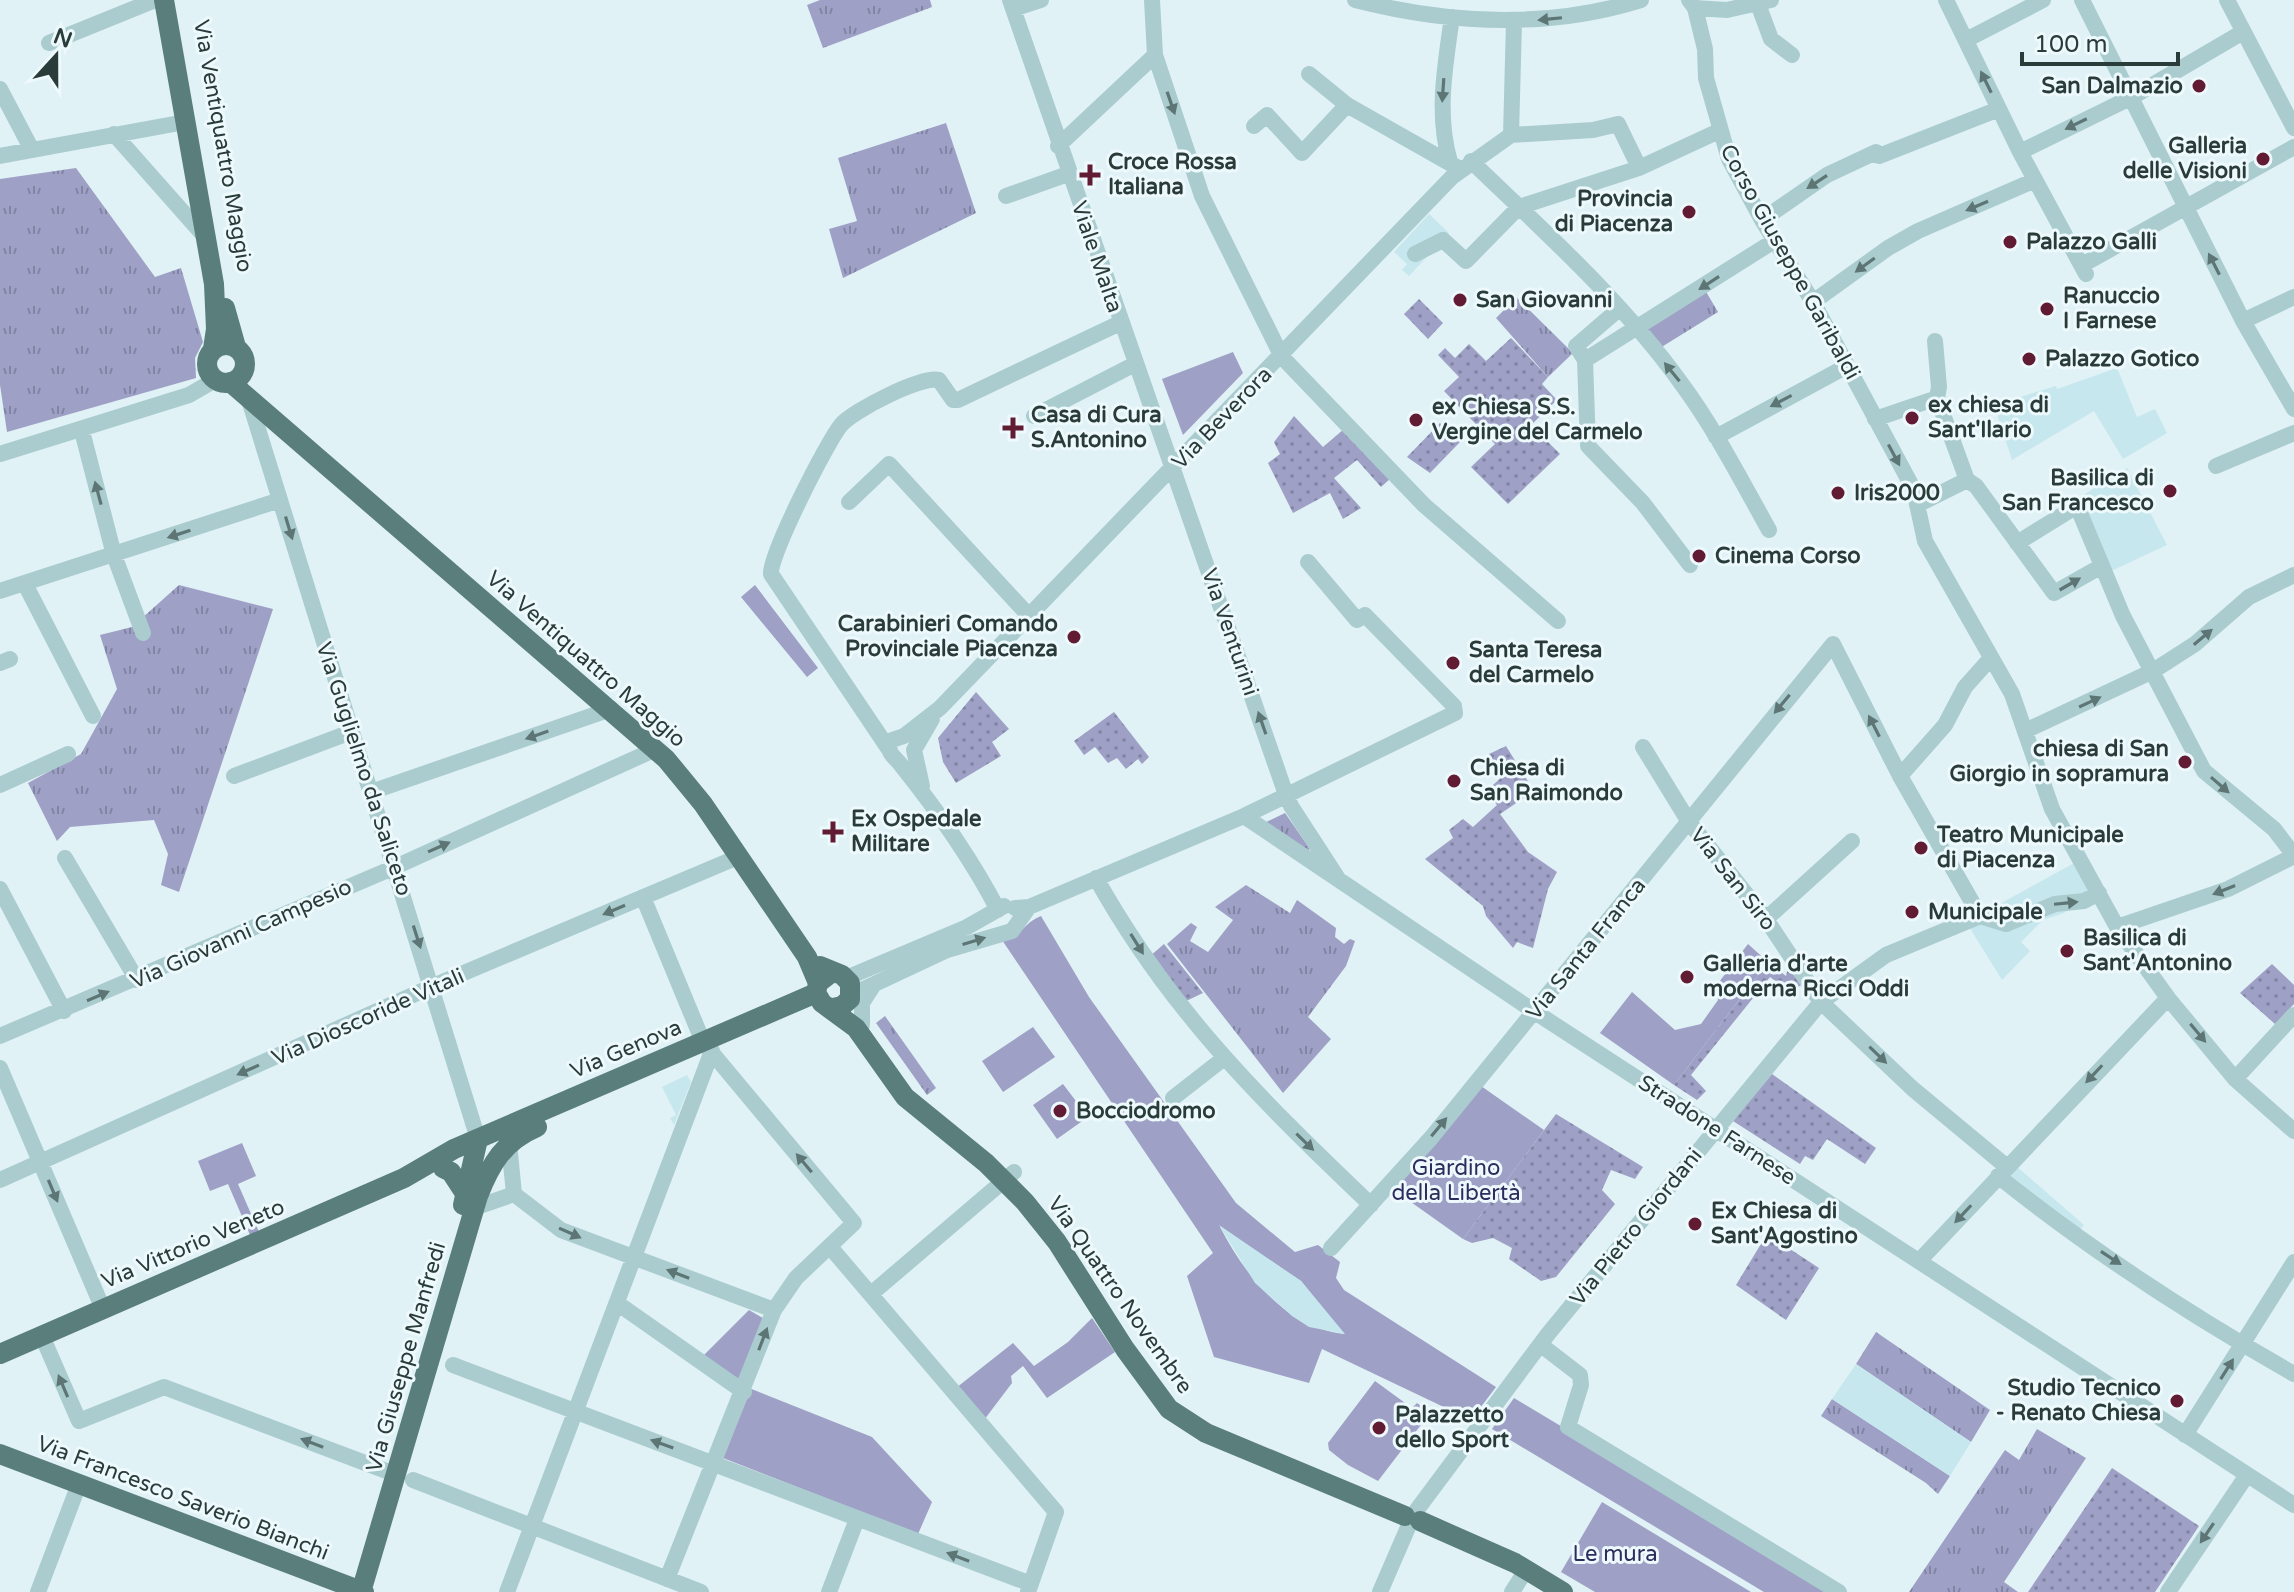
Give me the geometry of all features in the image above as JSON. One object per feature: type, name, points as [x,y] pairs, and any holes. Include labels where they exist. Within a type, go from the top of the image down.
[{"type":"main road","name":"Via Ventiquattro Maggio","points":[[164,0],[185,122],[211,232],[215,296],[213,349],[206,363],[222,381],[249,400],[656,749],[703,804],[833,991]]},
{"type":"main road","name":"Via Ventiquattro Maggio","points":[[175,0],[226,311],[245,366],[291,436]]},
{"type":"main road","points":[[213,349],[223,344],[236,347]]},
{"type":"main road","points":[[222,381],[240,378],[245,366]]},
{"type":"main road","name":"Via Genova","points":[[443,1168],[717,1058],[833,991]]},
{"type":"main road","name":"Via Quattro Novembre","points":[[833,991],[915,1096],[1009,1176],[1057,1242],[1157,1396],[1177,1416],[1206,1433],[1412,1518],[1526,1570],[1563,1592]]},
{"type":"main road","name":"Via Quattro Novembre","points":[[833,991],[905,1097],[1009,1176],[1034,1189],[1067,1235],[1145,1362],[1183,1404],[1252,1451]]},
{"type":"main road","name":"Via Genova","points":[[487,1152],[517,1135],[717,1058]]},
{"type":"main road","points":[[470,1201],[487,1152]]},
{"type":"main road","name":"Via Vittorio Veneto","points":[[0,1354],[404,1178],[487,1152]]},
{"type":"main road","name":"Via Giuseppe Manfredi","points":[[357,1591],[398,1475],[470,1201],[487,1152]]},
{"type":"main road","points":[[443,1168],[451,1172],[470,1201]]},
{"type":"main road","name":"Via Vittorio Veneto","points":[[404,1178],[443,1168]]},
{"type":"main road","points":[[1025,1202],[1040,1208],[1059,1232],[1067,1235]]},
{"type":"main road","points":[[1100,1291],[1100,1300],[1112,1329]]},
{"type":"main road","points":[[1125,1349],[1133,1353],[1163,1391],[1183,1404]]},
{"type":"main road","name":"Via Francesco Saverio Bianchi","points":[[0,1454],[357,1591]]},
{"type":"street","points":[[49,43],[155,0]]},
{"type":"street","points":[[1011,5],[1041,0]]},
{"type":"street","points":[[1152,0],[1155,55],[1202,196],[1282,357],[1424,505],[1558,621]]},
{"type":"street","points":[[1355,0],[1514,22],[1556,20],[1641,0]]},
{"type":"street","points":[[1946,0],[2020,152],[2084,270],[2185,206],[2294,147]]},
{"type":"street","points":[[1966,40],[2043,0]]},
{"type":"street","points":[[2082,0],[2243,321],[2294,409]]},
{"type":"street","points":[[2227,0],[2294,128]]},
{"type":"street","points":[[1692,4],[1727,10],[1764,2],[1771,39],[1792,55]]},
{"type":"street","name":"Corso Giuseppe Garibaldi","points":[[1692,4],[1719,131],[1762,220],[1813,302],[1914,490],[1918,525],[2012,694],[2052,809],[2117,927],[2168,998],[2235,1079],[2294,1131]]},
{"type":"street","name":"Viale Malta","points":[[1011,5],[1173,468]]},
{"type":"street","points":[[1443,11],[1443,139],[1461,164]]},
{"type":"street","points":[[1514,22],[1511,135],[1593,130],[1618,124],[1636,161]]},
{"type":"street","points":[[2020,152],[2132,97],[2243,32]]},
{"type":"street","points":[[1058,146],[1155,55]]},
{"type":"street","points":[[1309,74],[1347,105],[1461,164],[1519,207],[1638,329],[1681,383],[1769,530]]},
{"type":"street","points":[[0,89],[32,150]]},
{"type":"street","points":[[1254,126],[1267,115],[1302,153],[1347,105]]},
{"type":"street","points":[[1762,220],[1827,175],[1999,109]]},
{"type":"street","points":[[0,156],[185,122]]},
{"type":"street","points":[[1415,254],[1443,240],[1466,261],[1519,207],[1639,168],[1719,131]]},
{"type":"street","name":"Via Ventiquattro Maggio","points":[[114,134],[211,232]]},
{"type":"street","name":"Via Beverora","points":[[940,708],[1282,357],[1461,164],[1511,135]]},
{"type":"street","points":[[1006,196],[1068,174]]},
{"type":"street","points":[[1813,302],[1888,248],[1918,231],[2035,180]]},
{"type":"street","points":[[1585,360],[1774,241]]},
{"type":"street","points":[[2243,321],[2294,297]]},
{"type":"street","points":[[1619,309],[1576,346],[1585,360],[1588,446],[1643,503],[1690,565]]},
{"type":"street","points":[[940,708],[910,758],[861,704],[773,578],[771,564],[831,441],[848,418],[924,379],[939,380],[953,400],[1002,381],[1120,323]]},
{"type":"street","points":[[1935,341],[1937,398],[1967,480],[1976,486],[2054,593],[2100,567]]},
{"type":"street","points":[[1034,416],[1135,364]]},
{"type":"street","points":[[1716,437],[1847,366]]},
{"type":"street","points":[[0,454],[82,431],[222,381]]},
{"type":"street","points":[[1875,419],[1937,398]]},
{"type":"street","name":"Via Guglielmo da Saliceto","points":[[249,400],[351,732],[487,1152],[514,1194]]},
{"type":"street","points":[[82,431],[114,555],[143,633]]},
{"type":"street","points":[[2216,466],[2294,433]]},
{"type":"street","points":[[849,502],[889,464],[1030,617]]},
{"type":"street","name":"Via Venturini","points":[[1173,468],[1287,796]]},
{"type":"street","points":[[1917,505],[1967,480]]},
{"type":"street","points":[[0,591],[280,500]]},
{"type":"street","points":[[2017,543],[2077,506],[2100,567],[2204,771],[2274,829],[2294,856],[2228,889],[2117,927]]},
{"type":"street","points":[[833,991],[1012,910],[1244,816],[1455,713],[1454,706],[1403,651],[1365,615],[1357,620],[1308,562]]},
{"type":"street","points":[[2025,731],[2153,671],[2195,644],[2249,597],[2294,575]]},
{"type":"street","points":[[25,584],[93,716]]},
{"type":"street","name":"Via Santa Franca","points":[[1331,1248],[1535,1012],[1833,644],[1900,776]]},
{"type":"street","points":[[1990,659],[1965,687],[1945,725],[1900,776],[1980,916],[2006,924],[2055,904],[2084,901],[2099,893]]},
{"type":"street","points":[[897,745],[940,708]]},
{"type":"street","points":[[371,792],[611,709]]},
{"type":"street","points":[[234,776],[351,732]]},
{"type":"street","points":[[897,745],[924,795],[991,891],[1012,910]]},
{"type":"street","name":"Via San Siro","points":[[1643,747],[1689,822],[1766,919],[1821,1002],[2046,1215],[2242,1345],[2294,1374]]},
{"type":"street","name":"Via Giovanni Campesio","points":[[0,1036],[137,980],[656,749]]},
{"type":"street","points":[[914,750],[924,795]]},
{"type":"street","points":[[0,785],[68,754]]},
{"type":"street","name":"Stradone Farnese","points":[[1287,796],[1342,885]]},
{"type":"street","name":"Stradone Farnese","points":[[1244,816],[1342,885],[1535,1012],[2294,1505]]},
{"type":"street","points":[[1766,919],[1852,841]]},
{"type":"street","points":[[1298,855],[1316,856],[1318,847]]},
{"type":"street","name":"Via Dioscoride Vitali","points":[[0,1180],[433,986],[738,857]]},
{"type":"street","points":[[65,858],[137,980]]},
{"type":"street","points":[[1096,878],[1151,965],[1223,1059],[1371,1205]]},
{"type":"street","points":[[0,889],[64,1011]]},
{"type":"street","points":[[643,897],[717,1058],[854,1223],[796,1278],[774,1310],[744,1392],[667,1579]]},
{"type":"street","points":[[833,991],[874,984],[947,950],[1008,931],[997,925],[1012,910]]},
{"type":"street","name":"Via Pietro Giordani","points":[[1380,1592],[1412,1518],[1541,1345],[1821,1002],[1886,955],[1980,916]]},
{"type":"street","points":[[862,1025],[862,1003],[874,984]]},
{"type":"street","points":[[1919,1261],[2168,998]]},
{"type":"street","points":[[2235,1079],[2294,1015]]},
{"type":"street","points":[[507,1592],[700,1087],[717,1058]]},
{"type":"street","points":[[700,1087],[717,1058]]},
{"type":"street","points":[[1173,1098],[1223,1059]]},
{"type":"street","points":[[0,1068],[103,1309]]},
{"type":"street","points":[[871,1294],[1009,1176]]},
{"type":"street","points":[[470,1201],[514,1194],[561,1230],[774,1310]]},
{"type":"street","points":[[453,1365],[714,1463],[1029,1588],[1056,1512],[831,1248]]},
{"type":"street","points":[[2185,1435],[2294,1262]]},
{"type":"street","points":[[617,1303],[744,1392]]},
{"type":"street","points":[[42,1336],[79,1421],[164,1387],[701,1592]]},
{"type":"street","points":[[1541,1345],[1580,1375],[1581,1385],[1568,1427],[1839,1592]]},
{"type":"street","points":[[2168,1592],[2247,1475]]},
{"type":"street","points":[[38,1592],[79,1484]]},
{"type":"street","points":[[829,1592],[857,1519]]},
{"type":"street","points":[[1512,1592],[1526,1570]]},
{"type":"green space","points":[[820,0],[930,0],[932,7],[823,48],[807,5]]},
{"type":"green space","points":[[946,123],[976,213],[843,278],[829,229],[857,221],[838,158]]},
{"type":"green space","points":[[76,168],[155,277],[181,268],[203,342],[195,358],[196,378],[7,432],[0,385],[0,179]]},
{"type":"green space","points":[[1705,290],[1718,312],[1660,348],[1644,328]]},
{"type":"green space","points":[[1511,292],[1573,353],[1548,377],[1496,318],[1510,304],[1505,298]]},
{"type":"green space","points":[[1419,299],[1443,323],[1428,339],[1404,314]]},
{"type":"green space","points":[[1511,338],[1548,377],[1542,384],[1557,400],[1531,425],[1560,454],[1508,504],[1471,467],[1495,444],[1444,391],[1459,377],[1438,355],[1445,348],[1455,358],[1469,344],[1486,361]]},
{"type":"green space","points":[[1233,352],[1243,373],[1183,435],[1162,379]]},
{"type":"green space","points":[[1294,416],[1323,447],[1344,429],[1391,478],[1381,487],[1357,460],[1334,478],[1361,508],[1343,519],[1330,493],[1293,513],[1268,463],[1280,454],[1274,442]]},
{"type":"green space","points":[[1440,423],[1460,442],[1430,473],[1407,457]]},
{"type":"green space","points":[[179,585],[273,609],[179,892],[161,885],[168,854],[154,820],[70,827],[57,841],[28,783],[81,754],[117,689],[100,635],[132,627]]},
{"type":"green space","points":[[755,585],[818,668],[807,677],[741,597]]},
{"type":"green space","points":[[976,692],[1009,729],[992,742],[1001,756],[956,783],[943,762],[938,738]]},
{"type":"green space","points":[[1114,712],[1149,757],[1142,764],[1138,759],[1126,769],[1117,758],[1108,763],[1095,747],[1084,755],[1074,741]]},
{"type":"green space","points":[[1506,746],[1534,791],[1500,814],[1528,852],[1557,872],[1548,889],[1533,948],[1517,942],[1513,948],[1486,916],[1483,906],[1425,859],[1453,838],[1449,830],[1463,819],[1473,827],[1497,805],[1486,791],[1502,777],[1489,754]]},
{"type":"green space","points":[[1285,813],[1310,849],[1307,851],[1264,823]]},
{"type":"green space","points":[[1246,885],[1290,913],[1297,900],[1336,928],[1335,937],[1344,944],[1350,939],[1355,941],[1346,966],[1308,1017],[1331,1039],[1283,1093],[1167,944],[1191,923],[1197,927],[1190,941],[1208,952],[1233,920],[1215,907]]},
{"type":"green space","points":[[1041,916],[1089,997],[1236,1203],[1295,1252],[1318,1245],[1340,1262],[1336,1278],[1344,1290],[1496,1387],[1471,1420],[1322,1349],[1309,1383],[1214,1357],[1187,1276],[1213,1253],[1002,940],[1015,935]],"holes":[[[1220,1227],[1301,1281],[1344,1334],[1304,1321],[1270,1297],[1242,1264]]]},
{"type":"green space","points":[[1164,944],[1203,993],[1184,1002],[1149,957]]},
{"type":"green space","points":[[1748,944],[1768,962],[1674,1085],[1600,1033],[1632,992],[1675,1030],[1701,1024],[1718,1000],[1716,986]]},
{"type":"green space","points":[[1768,962],[1786,976],[1788,967],[1801,985],[1791,993],[1770,977],[1691,1075],[1706,1091],[1697,1100],[1674,1085]]},
{"type":"green space","points":[[2272,964],[2294,985],[2294,1004],[2275,1024],[2240,993]]},
{"type":"green space","points":[[885,1016],[936,1088],[927,1095],[876,1023]]},
{"type":"green space","points":[[1033,1027],[1055,1057],[1003,1092],[982,1061]]},
{"type":"green space","points":[[1772,1074],[1876,1148],[1865,1164],[1827,1139],[1813,1160],[1805,1156],[1800,1164],[1733,1121]]},
{"type":"green space","name":"Bocciodromo","points":[[1063,1084],[1088,1117],[1057,1139],[1033,1105]]},
{"type":"green space","name":"Giardino della Libertà","points":[[1481,1086],[1544,1130],[1463,1239],[1394,1190]]},
{"type":"green space","points":[[1556,1114],[1643,1167],[1635,1179],[1611,1170],[1602,1190],[1615,1204],[1556,1277],[1541,1281],[1509,1259],[1512,1248],[1493,1238],[1472,1243],[1463,1239]]},
{"type":"green space","points":[[242,1143],[256,1176],[238,1184],[259,1232],[250,1235],[228,1184],[210,1191],[198,1161]]},
{"type":"green space","points":[[1767,1234],[1819,1268],[1786,1320],[1736,1285]]},
{"type":"green space","points":[[749,1310],[768,1321],[740,1384],[703,1356]]},
{"type":"green space","points":[[1092,1318],[1115,1352],[1047,1398],[1023,1366],[1011,1376],[1012,1383],[984,1420],[956,1388],[1013,1343],[1034,1366],[1068,1342]]},
{"type":"green space","points":[[1876,1332],[1990,1410],[1971,1442],[1856,1364]]},
{"type":"green space","name":"Palazzetto dello Sport","points":[[1375,1381],[1412,1408],[1417,1403],[1430,1413],[1378,1481],[1348,1465],[1329,1450],[1328,1443]]},
{"type":"green space","points":[[749,1388],[872,1437],[932,1502],[918,1534],[723,1458]]},
{"type":"green space","points":[[1514,1398],[1838,1592],[1764,1592],[1492,1429]]},
{"type":"green space","points":[[1832,1399],[1950,1476],[1938,1494],[1926,1483],[1821,1416]]},
{"type":"green space","points":[[2037,1429],[2086,1458],[2004,1582],[2018,1592],[1909,1592],[2005,1450],[2019,1460]]},
{"type":"green space","points":[[2112,1468],[2199,1526],[2155,1592],[2028,1592]]},
{"type":"green space","name":"Le mura","points":[[1602,1502],[1751,1592],[1595,1592],[1561,1572]]},
{"type":"shaded area","points":[[1429,214],[1449,233],[1409,276],[1402,270],[1407,264],[1394,252]]},
{"type":"shaded area","points":[[2117,368],[2137,417],[2155,409],[2167,433],[2123,459],[2094,411],[2012,460],[1994,405],[2056,386],[2057,389]]},
{"type":"shaded area","points":[[2127,468],[2167,545],[2107,573],[2080,497]]},
{"type":"shaded area","points":[[2076,862],[2092,890],[2064,913],[2043,920],[2021,942],[2030,951],[2002,980],[1963,917],[1996,906]]},
{"type":"shaded area","points":[[687,1075],[691,1082],[674,1125],[670,1118],[676,1115],[662,1087]]},
{"type":"shaded area","points":[[2015,1165],[2084,1225],[2078,1232],[2013,1181],[2010,1170]]},
{"type":"shaded area","points":[[1219,1225],[1301,1281],[1345,1334],[1309,1327],[1292,1316],[1255,1283]]},
{"type":"shaded area","points":[[1856,1364],[1971,1442],[1950,1476],[1832,1399]]},
{"type":"place","name":"San Dalmazio","points":[[2199,86]]},
{"type":"place","name":"Galleria delle Visioni","points":[[2263,159]]},
{"type":"place","name":"Croce Rossa Italiana","points":[[1090,175]]},
{"type":"place","name":"Provincia di Piacenza","points":[[1689,212]]},
{"type":"place","name":"Palazzo Galli","points":[[2010,242]]},
{"type":"place","name":"San Giovanni","points":[[1460,300]]},
{"type":"place","name":"Ranuccio I Farnese","points":[[2047,309]]},
{"type":"place","name":"Palazzo Gotico","points":[[2029,359]]},
{"type":"place","name":"ex chiesa di Sant'Ilario","points":[[1912,418]]},
{"type":"place","name":"ex Chiesa S.S. Vergine del Carmelo","points":[[1416,420]]},
{"type":"place","name":"Casa di Cura S.Antonino","points":[[1013,428]]},
{"type":"place","name":"Basilica di San Francesco","points":[[2170,491]]},
{"type":"place","name":"Iris2000","points":[[1838,493]]},
{"type":"place","name":"Cinema Corso","points":[[1699,556]]},
{"type":"place","name":"Carabinieri Comando Provinciale Piacenza","points":[[1074,637]]},
{"type":"place","name":"Santa Teresa del Carmelo","points":[[1453,663]]},
{"type":"place","name":"chiesa di San Giorgio in sopramura","points":[[2185,762]]},
{"type":"place","name":"Chiesa di San Raimondo","points":[[1454,781]]},
{"type":"place","name":"Ex Ospedale Militare","points":[[833,832]]},
{"type":"place","name":"Teatro Municipale di Piacenza","points":[[1921,848]]},
{"type":"place","name":"Municipale","points":[[1912,912]]},
{"type":"place","name":"Basilica di Sant'Antonino","points":[[2067,951]]},
{"type":"place","name":"Galleria d'arte moderna Ricci Oddi","points":[[1687,977]]},
{"type":"place","name":"Bocciodromo","points":[[1060,1111]]},
{"type":"place","name":"Ex Chiesa di Sant'Agostino","points":[[1695,1224]]},
{"type":"place","name":"Studio Tecnico - Renato Chiesa","points":[[2177,1401]]},
{"type":"place","name":"Palazzetto dello Sport","points":[[1379,1428]]}]
